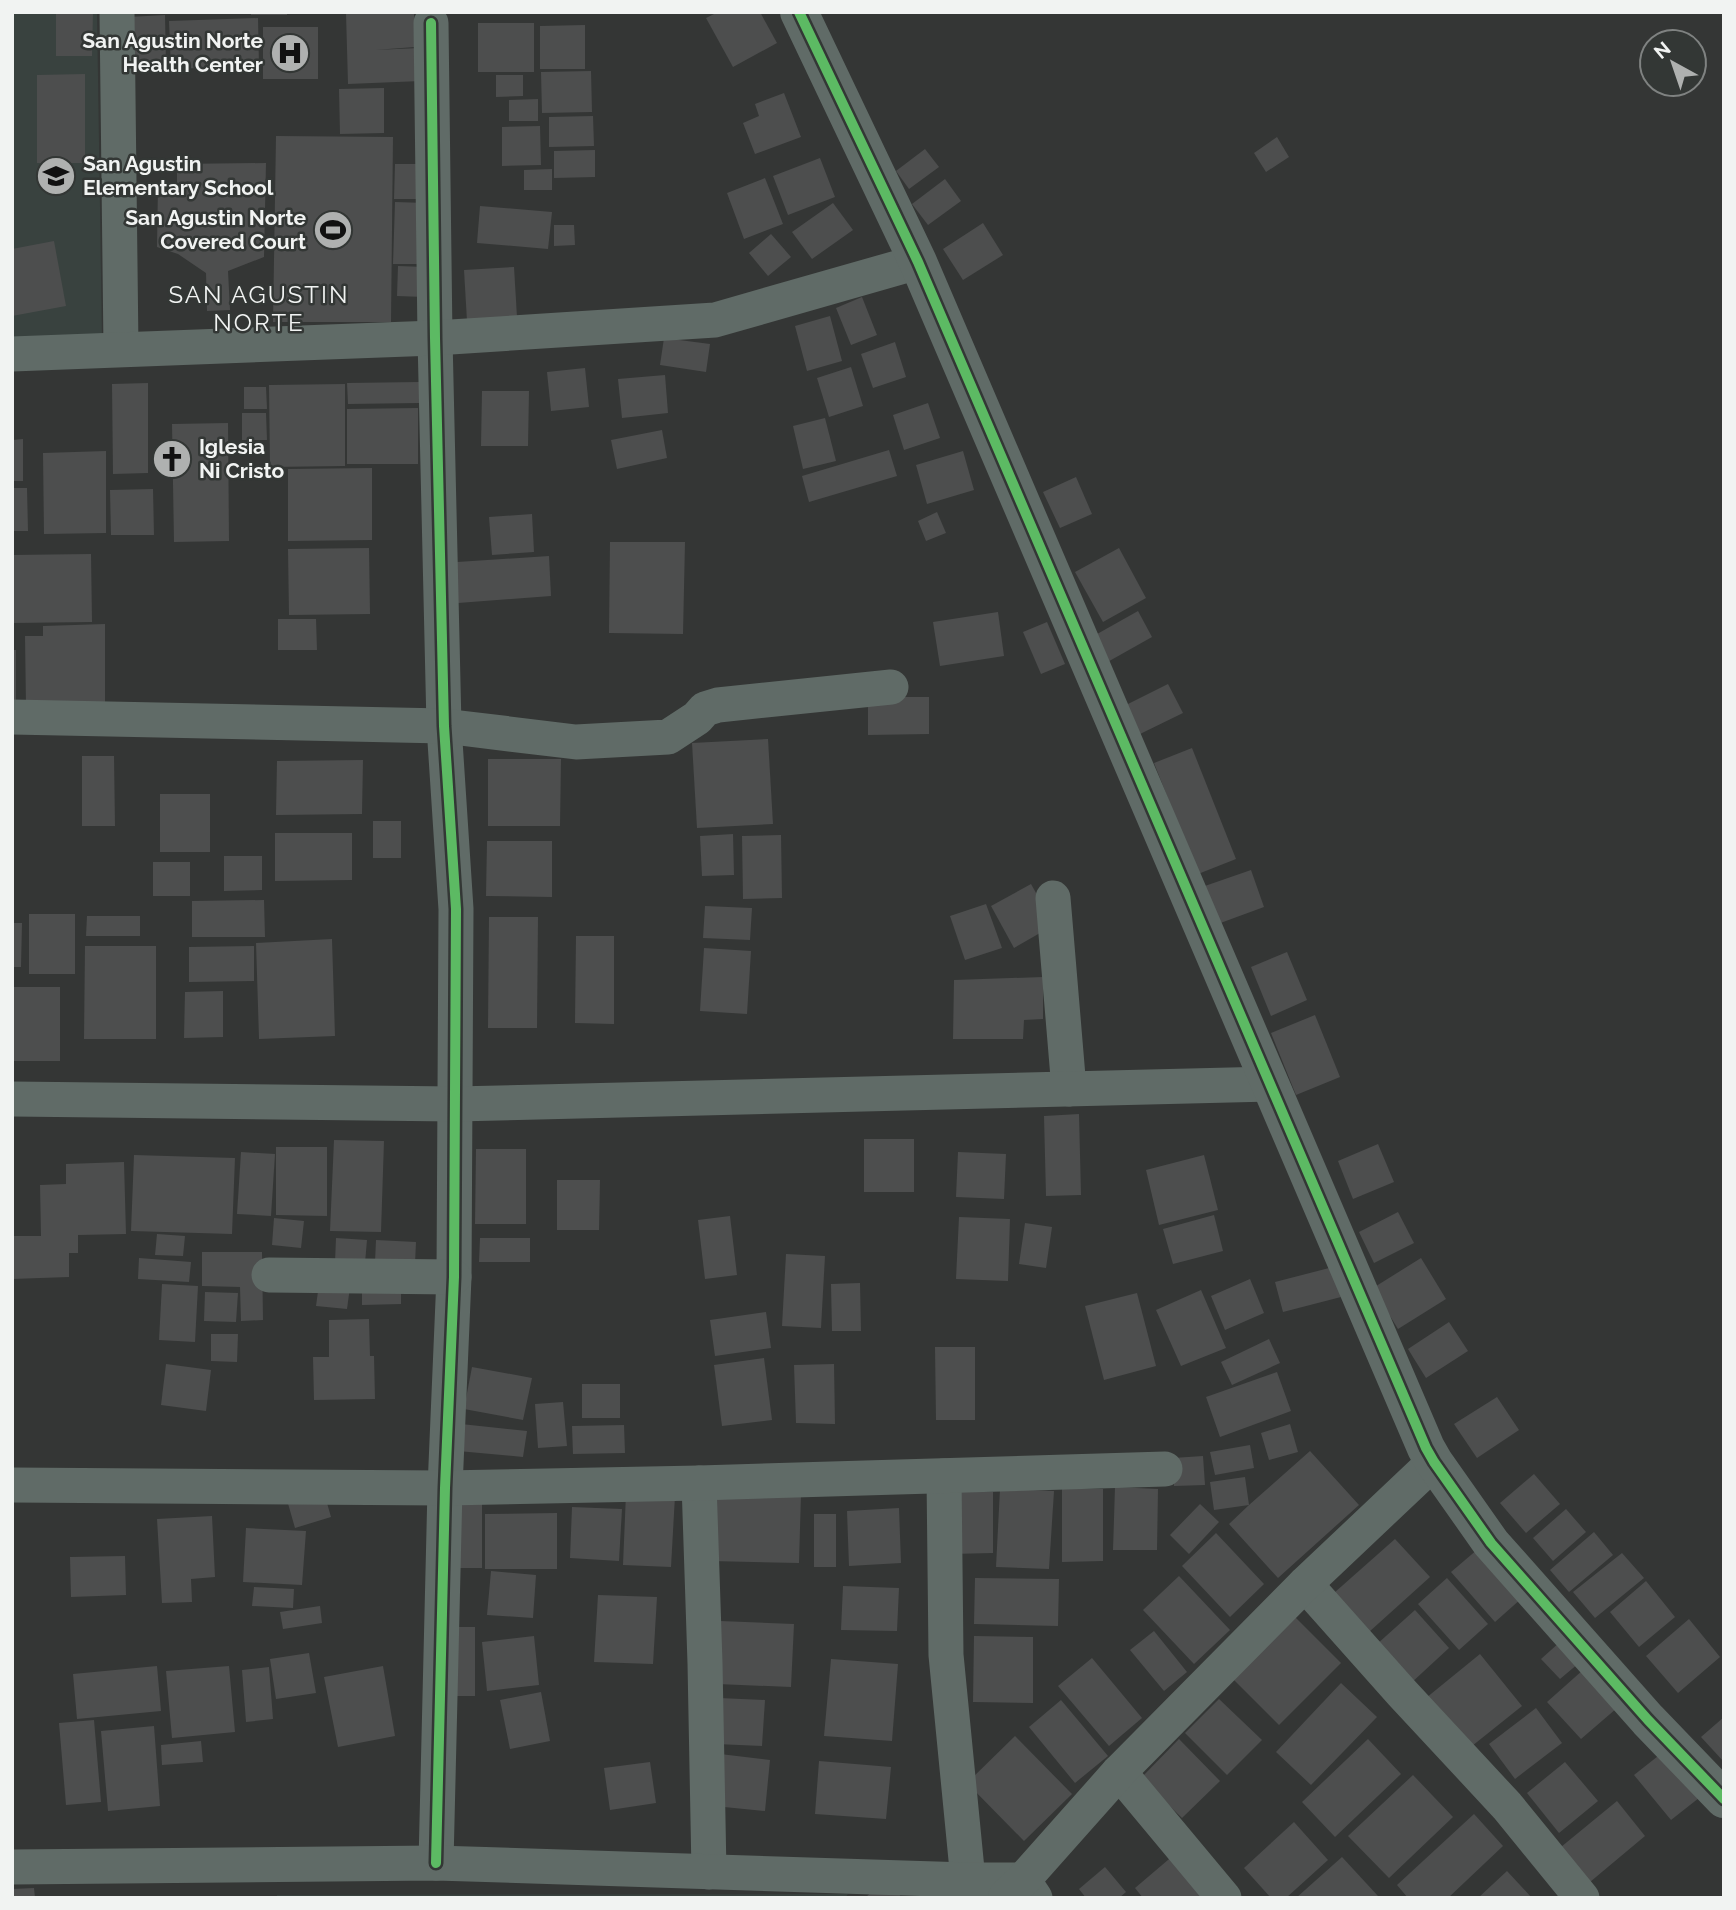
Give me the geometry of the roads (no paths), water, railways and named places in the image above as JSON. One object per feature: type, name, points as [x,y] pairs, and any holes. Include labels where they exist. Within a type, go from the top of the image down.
[{"type":"street","points":[[117,12],[121,349]]},
{"type":"street","points":[[799,12],[918,262],[1426,1448],[1491,1543],[1648,1720],[1724,1799]]},
{"type":"street","points":[[431,23],[444,726],[456,909],[454,1277],[445,1488],[436,1863]]},
{"type":"street","points":[[12,354],[435,338],[715,320],[918,262]]},
{"type":"street","points":[[12,717],[444,726],[576,742],[668,737],[697,718],[705,709],[718,705],[891,687]]},
{"type":"street","points":[[1053,898],[1069,1090]]},
{"type":"street","points":[[12,1099],[455,1104],[1271,1084]]},
{"type":"street","points":[[269,1275],[454,1277]]},
{"type":"street","points":[[12,1867],[436,1863],[968,1880],[1021,1892],[1119,1772],[1305,1584],[1434,1462]]},
{"type":"street","points":[[12,1485],[445,1488],[1165,1469]]},
{"type":"street","points":[[944,1476],[946,1655],[968,1880]]},
{"type":"street","points":[[699,1483],[709,1872]]},
{"type":"street","points":[[1305,1584],[1507,1806],[1582,1898]]},
{"type":"street","points":[[1119,1772],[1224,1898]]},
{"type":"place","name":"San Agustin Norte Health Center","points":[[290,53]]},
{"type":"place","name":"San Agustin Elementary School","points":[[56,176]]},
{"type":"place","name":"San Agustin Norte Covered Court","points":[[333,230]]},
{"type":"place","name":"Iglesia Ni Cristo","points":[[172,459]]},
{"type":"district","name":"SAN AGUSTIN NORTE","points":[[259,309]]}]
